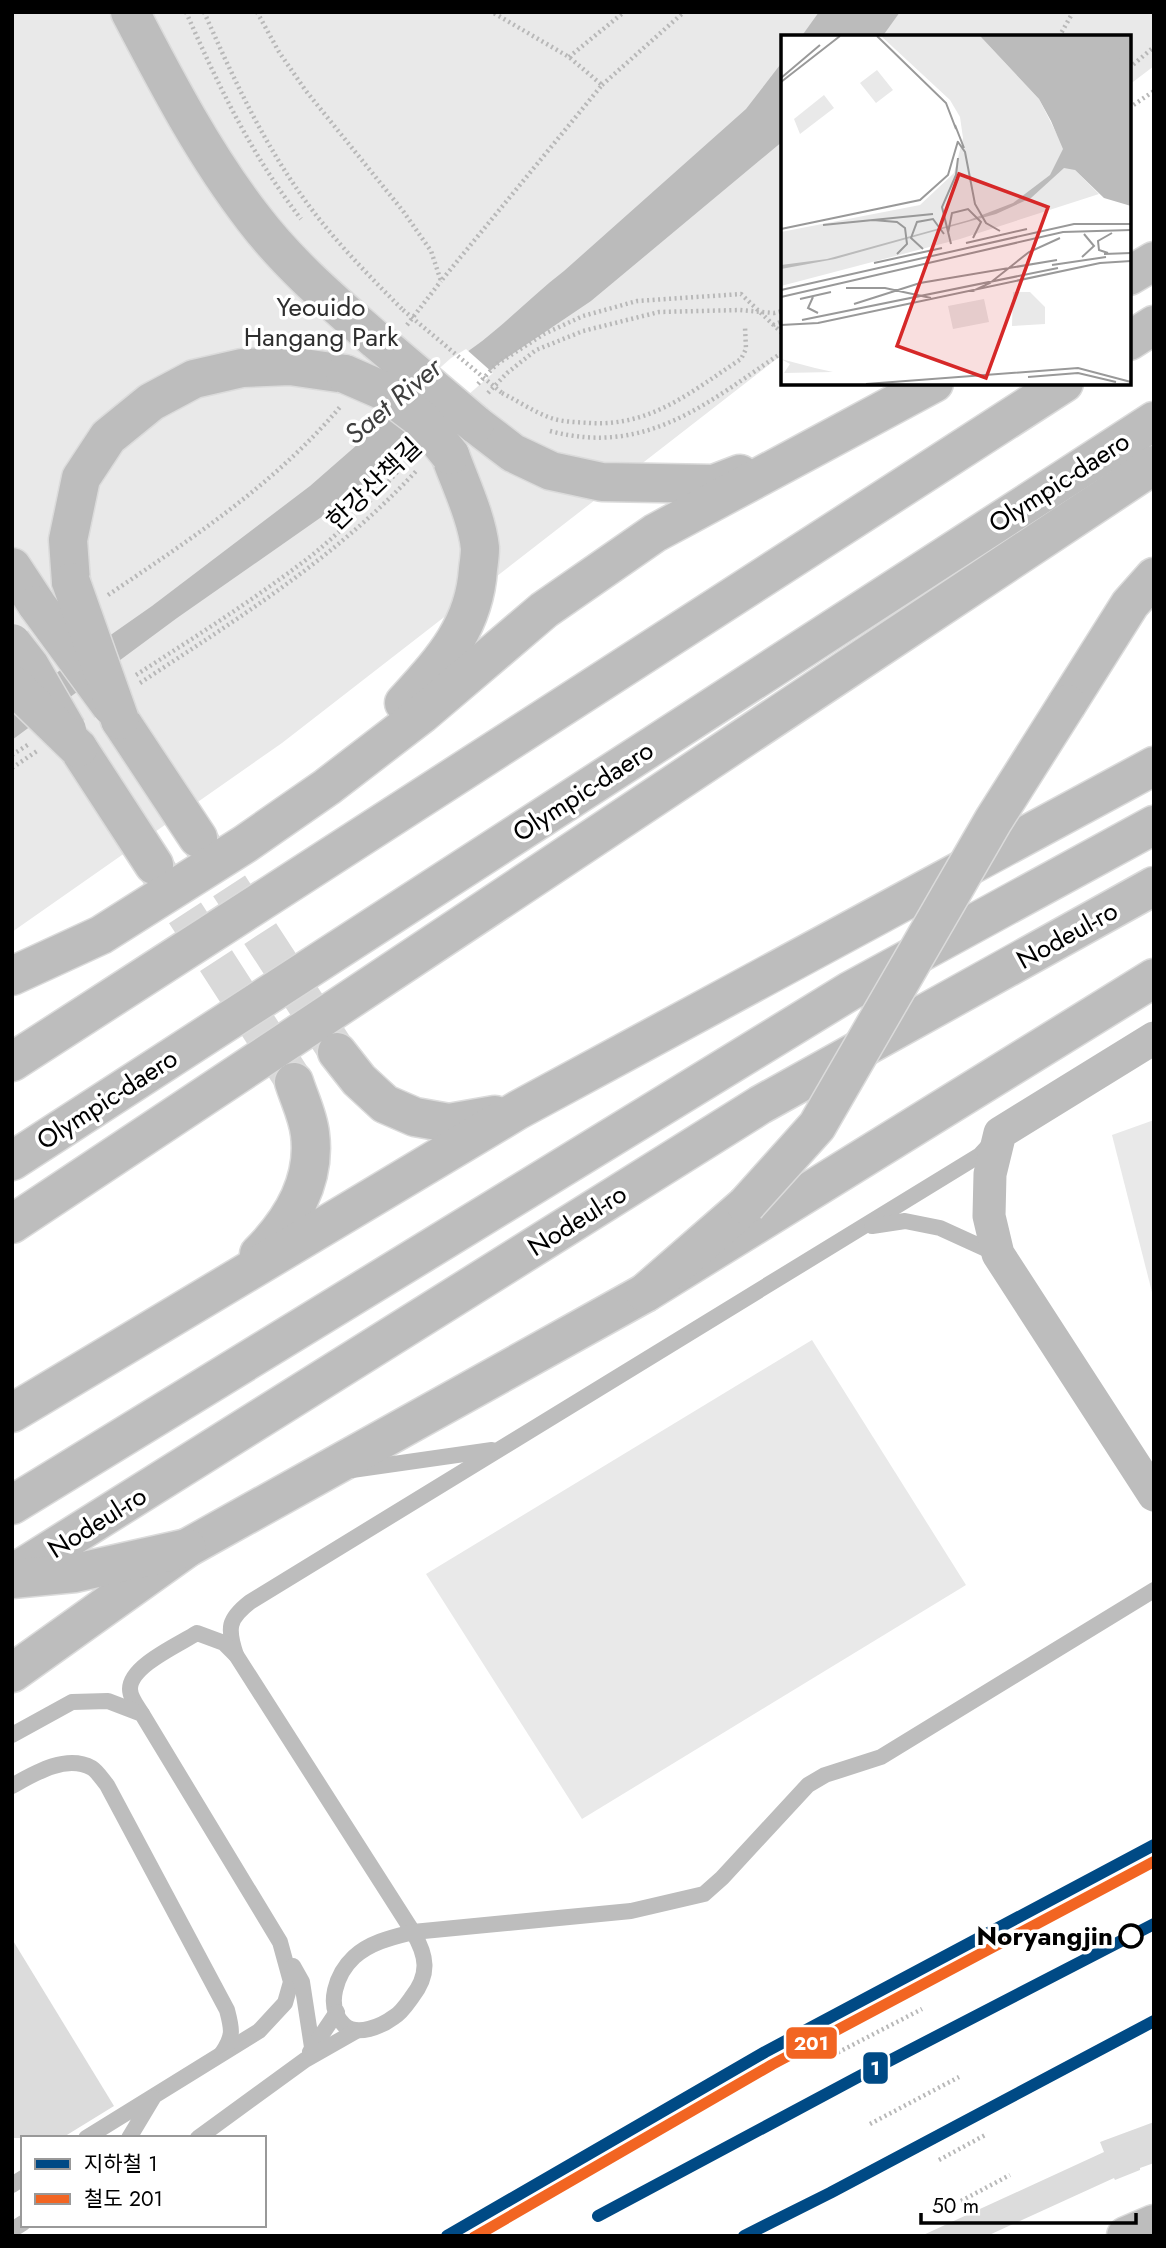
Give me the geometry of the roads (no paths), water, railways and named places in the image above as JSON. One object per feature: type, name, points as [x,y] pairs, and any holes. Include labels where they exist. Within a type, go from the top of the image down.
[{"type":"main road","points":[[130,12],[214,162],[254,220],[307,278],[389,335],[475,407],[513,453],[551,471],[602,482],[714,484],[814,447]]},
{"type":"main road","points":[[1131,275],[1154,261]]},
{"type":"main road","points":[[1131,340],[1154,325]]},
{"type":"main road","points":[[198,838],[124,705],[68,540],[81,478],[108,437],[151,402],[194,379],[242,368],[290,366],[345,387],[384,391],[421,419],[430,456],[467,500],[480,548],[477,593],[462,632],[438,665],[327,787]]},
{"type":"main road","points":[[12,976],[101,935],[245,844],[327,787],[422,713],[544,610],[655,533],[930,385]]},
{"type":"main road","points":[[12,1062],[1061,385]]},
{"type":"main road","name":"Olympic-daero","points":[[12,1161],[1154,421]]},
{"type":"main road","points":[[12,1224],[1154,465]]},
{"type":"main road","points":[[645,1293],[746,1205],[817,1126],[993,821],[1130,604],[1154,577]]},
{"type":"main road","points":[[21,582],[124,705]]},
{"type":"main road","points":[[12,643],[30,666],[62,746]]},
{"type":"main road","points":[[12,684],[154,865]]},
{"type":"main road","points":[[12,1413],[518,1111],[1154,766]]},
{"type":"main road","name":"Nodeul-ro","points":[[12,1505],[850,991],[1154,825]]},
{"type":"main road","name":"Nodeul-ro","points":[[12,1577],[760,1105],[1154,886]]},
{"type":"main road","points":[[12,1673],[187,1548],[645,1293],[1154,978]]},
{"type":"main road","points":[[337,1052],[359,1080],[386,1104],[415,1117],[449,1123],[518,1111]]},
{"type":"main road","points":[[237,1277],[288,1223],[309,1168],[310,1133],[294,1082]]},
{"type":"main road","points":[[12,1577],[75,1573],[187,1548]]},
{"type":"main road","points":[[1126,2236],[1154,2224]]},
{"type":"street","points":[[1154,1038],[1000,1133],[990,1174],[989,1216],[998,1254],[1154,1495]]},
{"type":"lane","points":[[236,1655],[229,1634],[235,1614],[243,1608],[866,1227],[980,1155],[1000,1133]]},
{"type":"lane","points":[[866,1227],[905,1221],[940,1228],[998,1254]]},
{"type":"lane","points":[[314,1475],[501,1449]]},
{"type":"lane","points":[[356,2031],[344,2025],[337,2012],[334,1993],[340,1972],[355,1955],[391,1937],[413,1932],[631,1911],[704,1894],[808,1785],[825,1774],[881,1757],[1154,1590]]},
{"type":"lane","points":[[201,2136],[309,2054],[356,2031],[376,2027],[396,2016],[420,1986],[425,1966],[423,1950],[413,1932],[236,1655],[224,1643],[197,1633],[136,1671],[130,1686],[131,1695],[302,1982],[309,2054]]},
{"type":"lane","points":[[12,1735],[72,1702],[108,1701],[142,1714]]},
{"type":"lane","points":[[12,1786],[39,1771],[69,1762],[93,1768],[107,1784],[227,2010],[232,2028],[230,2042],[222,2053]]},
{"type":"lane","points":[[89,2136],[259,2031],[285,2003],[291,1982],[280,1942]]},
{"type":"lane","points":[[309,2054],[337,2012]]},
{"type":"lane","points":[[130,2136],[157,2093]]},
{"type":"tunnel","points":[[198,838],[336,1050]]},
{"type":"tunnel","points":[[154,865],[292,1078]]},
{"type":"metro line","name":"1","points":[[447,2236],[765,2052],[1154,1845]]},
{"type":"metro line","name":"1","points":[[598,2216],[858,2077],[1154,1924]]},
{"type":"metro line","name":"1","points":[[744,2236],[1154,2021]]},
{"type":"rail line","name":"201","points":[[475,2236],[772,2064],[1154,1861]]},
{"type":"place","name":"Noryangjin","points":[[1131,1936]]},
{"type":"park label","name":"Yeouido Hangang Park","points":[[321,322]]},
{"type":"water label","name":"Saet River","points":[[393,401]]}]
